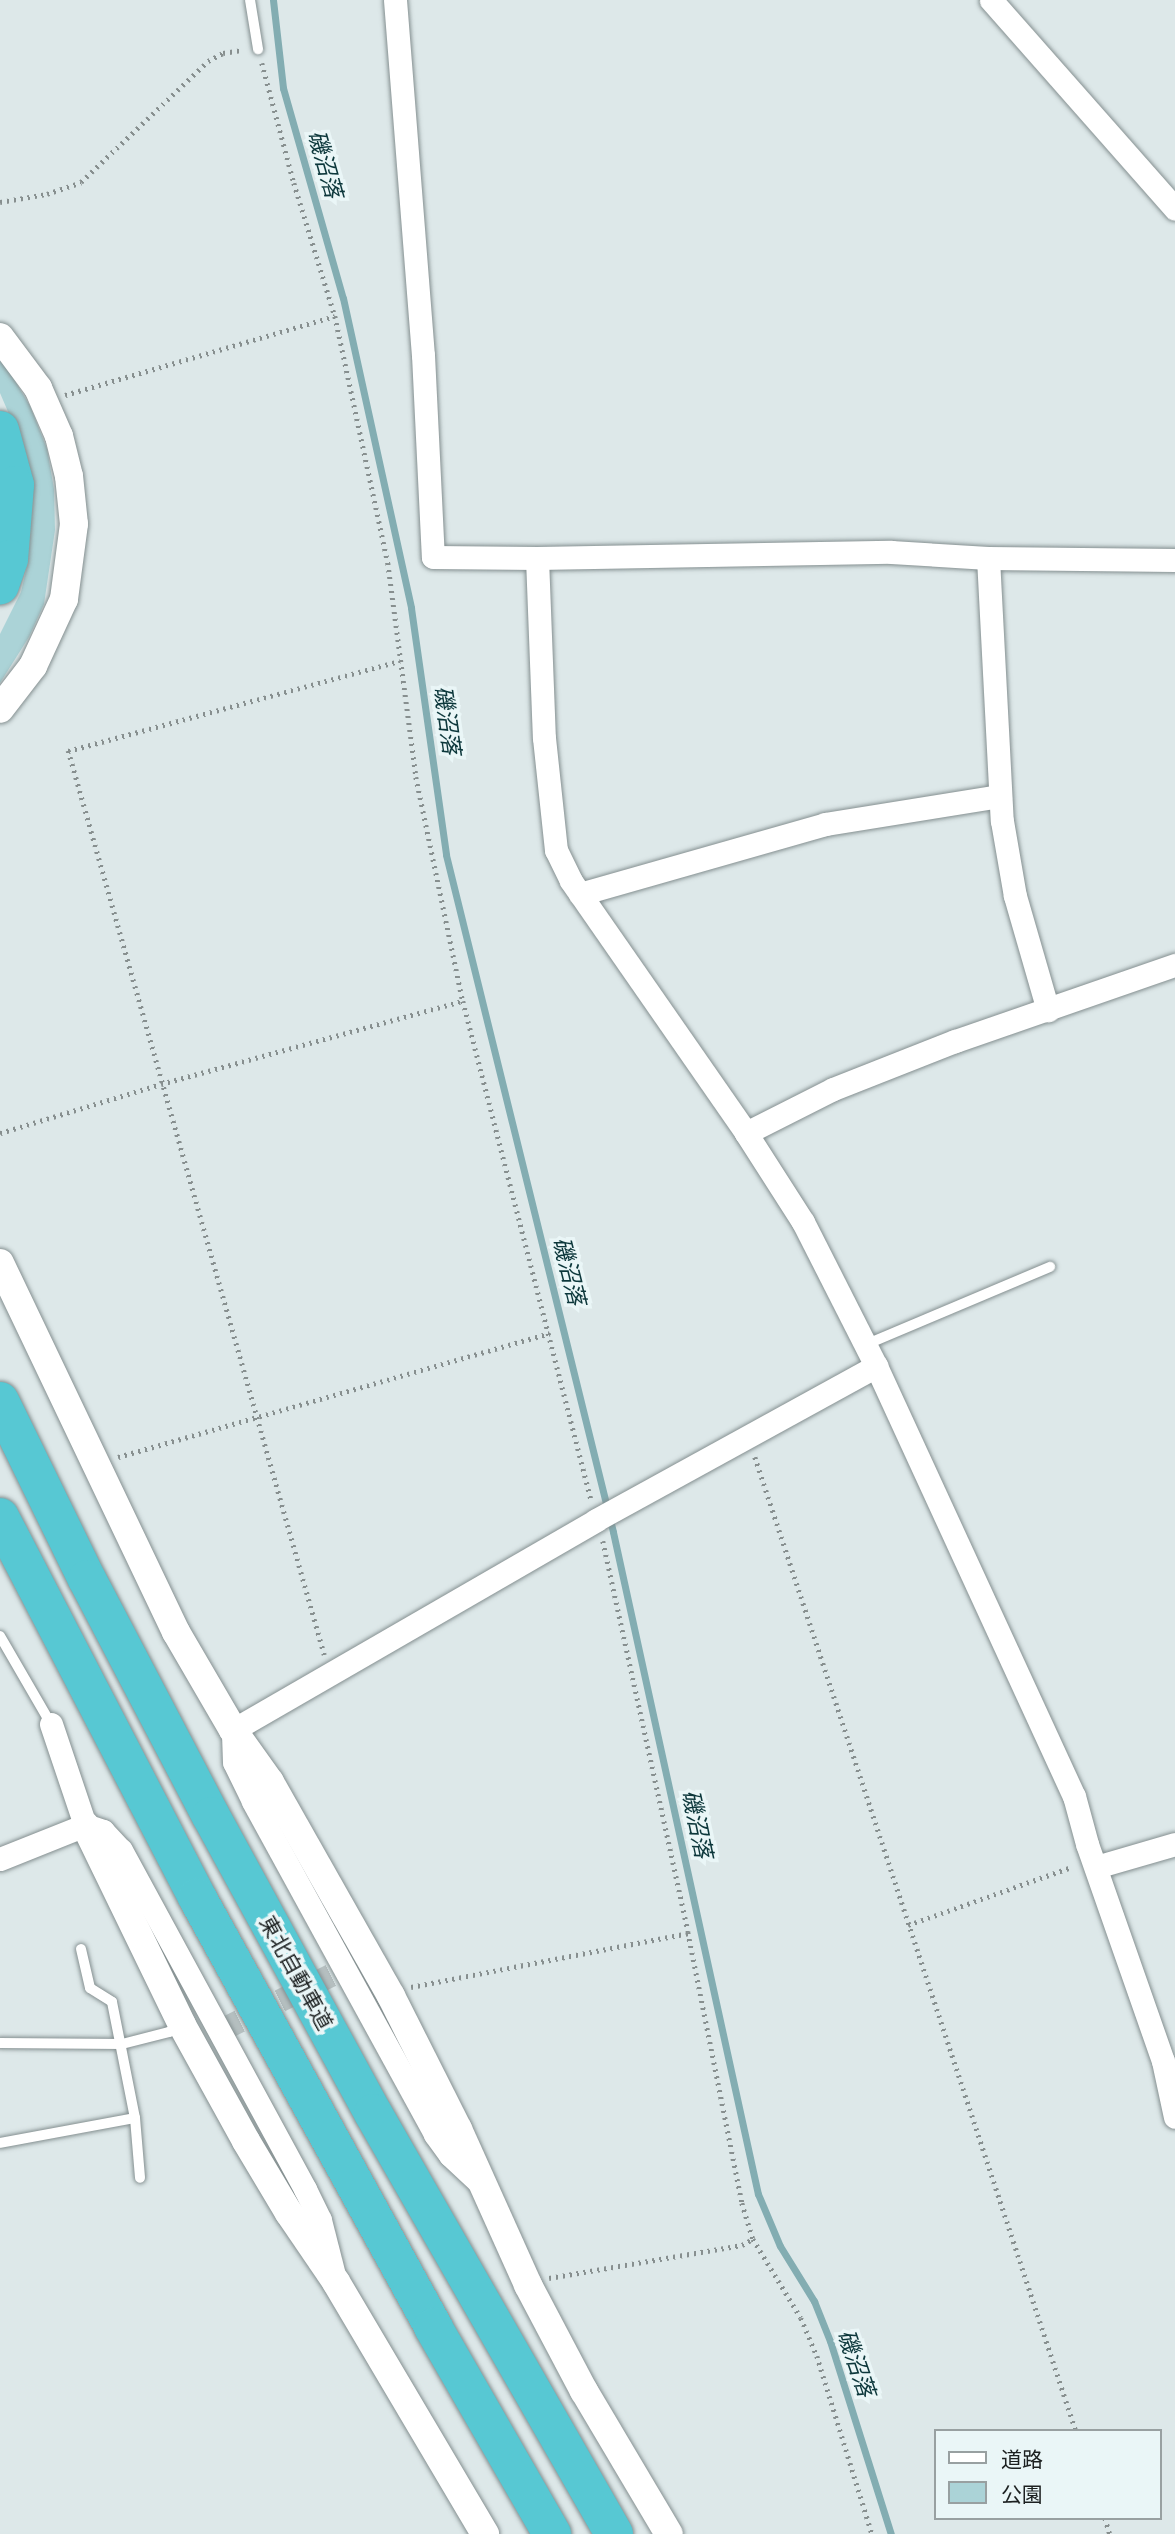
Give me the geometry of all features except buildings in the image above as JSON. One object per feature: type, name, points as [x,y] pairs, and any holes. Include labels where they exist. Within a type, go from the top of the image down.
[{"type":"highway","points":[[0,430],[15,485],[9,559],[0,585]]},
{"type":"highway","name":"東北自動車道","points":[[0,1401],[87,1579],[211,1816],[373,2113],[614,2534]]},
{"type":"highway","points":[[0,1517],[108,1730],[326,2134],[552,2534]]},
{"type":"highway","points":[[0,1573],[108,1730]]},
{"type":"street","points":[[395,0],[423,355],[433,557],[537,558],[877,552],[988,558],[1175,560]]},
{"type":"street","points":[[990,0],[1175,209]]},
{"type":"street","points":[[0,337],[38,388],[59,436],[69,476],[74,524],[64,600],[49,637],[33,666],[0,709]]},
{"type":"street","points":[[537,558],[544,738],[556,850],[580,894],[746,1133],[803,1222],[876,1366],[1074,1796],[1163,2062],[1175,2117]]},
{"type":"street","points":[[988,558],[999,796],[1015,897],[1048,1010]]},
{"type":"street","points":[[580,894],[825,824],[999,796]]},
{"type":"street","points":[[746,1133],[833,1089],[955,1041],[1175,965]]},
{"type":"street","points":[[0,1263],[176,1632],[233,1730],[270,1782],[391,1996],[483,2185],[528,2285],[584,2391],[669,2534]]},
{"type":"street","points":[[233,1730],[606,1515],[876,1366]]},
{"type":"street","points":[[51,1724],[85,1825],[182,2025],[253,2153],[336,2282],[485,2534]]},
{"type":"street","points":[[233,1730],[234,1762],[253,1801],[435,2134],[450,2155],[483,2185]]},
{"type":"street","points":[[0,1859],[85,1825],[103,1831],[128,1862],[315,2210],[336,2282]]},
{"type":"street","points":[[1096,1867],[1175,1844]]},
{"type":"lane","points":[[250,0],[258,49]]},
{"type":"lane","points":[[865,1345],[1050,1266]]},
{"type":"lane","points":[[0,1636],[51,1724]]},
{"type":"lane","points":[[81,1949],[90,1988],[112,2002],[135,2118],[140,2178]]},
{"type":"lane","points":[[0,2043],[122,2044],[169,2032],[182,2025]]},
{"type":"lane","points":[[0,2143],[135,2118]]},
{"type":"path","points":[[0,202],[47,194],[81,182],[208,61],[223,53],[258,49],[294,183],[335,316],[388,563],[416,777],[463,1001],[550,1333],[606,1515],[742,2203],[753,2239],[801,2318],[817,2356],[872,2534]]},
{"type":"path","points":[[45,404],[62,396],[335,316]]},
{"type":"path","points":[[330,1675],[68,751],[400,661]]},
{"type":"path","points":[[0,1133],[161,1084],[463,1001]]},
{"type":"path","points":[[98,1466],[114,1458],[550,1333]]},
{"type":"path","points":[[748,1436],[1075,2429]]},
{"type":"path","points":[[908,1925],[1081,1864],[1096,1867]]},
{"type":"path","points":[[391,1996],[404,1989],[688,1933]]},
{"type":"path","points":[[528,2285],[742,2245],[753,2239]]},
{"type":"green space","points":[[0,356],[30,406],[47,449],[54,489],[55,530],[44,604],[29,637],[0,683],[0,634],[21,592],[28,562],[33,499],[27,456],[0,393]]},
{"type":"waterway","name":"磯沼落","points":[[273,0],[283,88],[343,298],[411,608],[446,855],[613,1532],[758,2194],[780,2246],[814,2301],[830,2341],[891,2534]]},
{"type":"tunnel","points":[[219,2031],[345,1968]]}]
